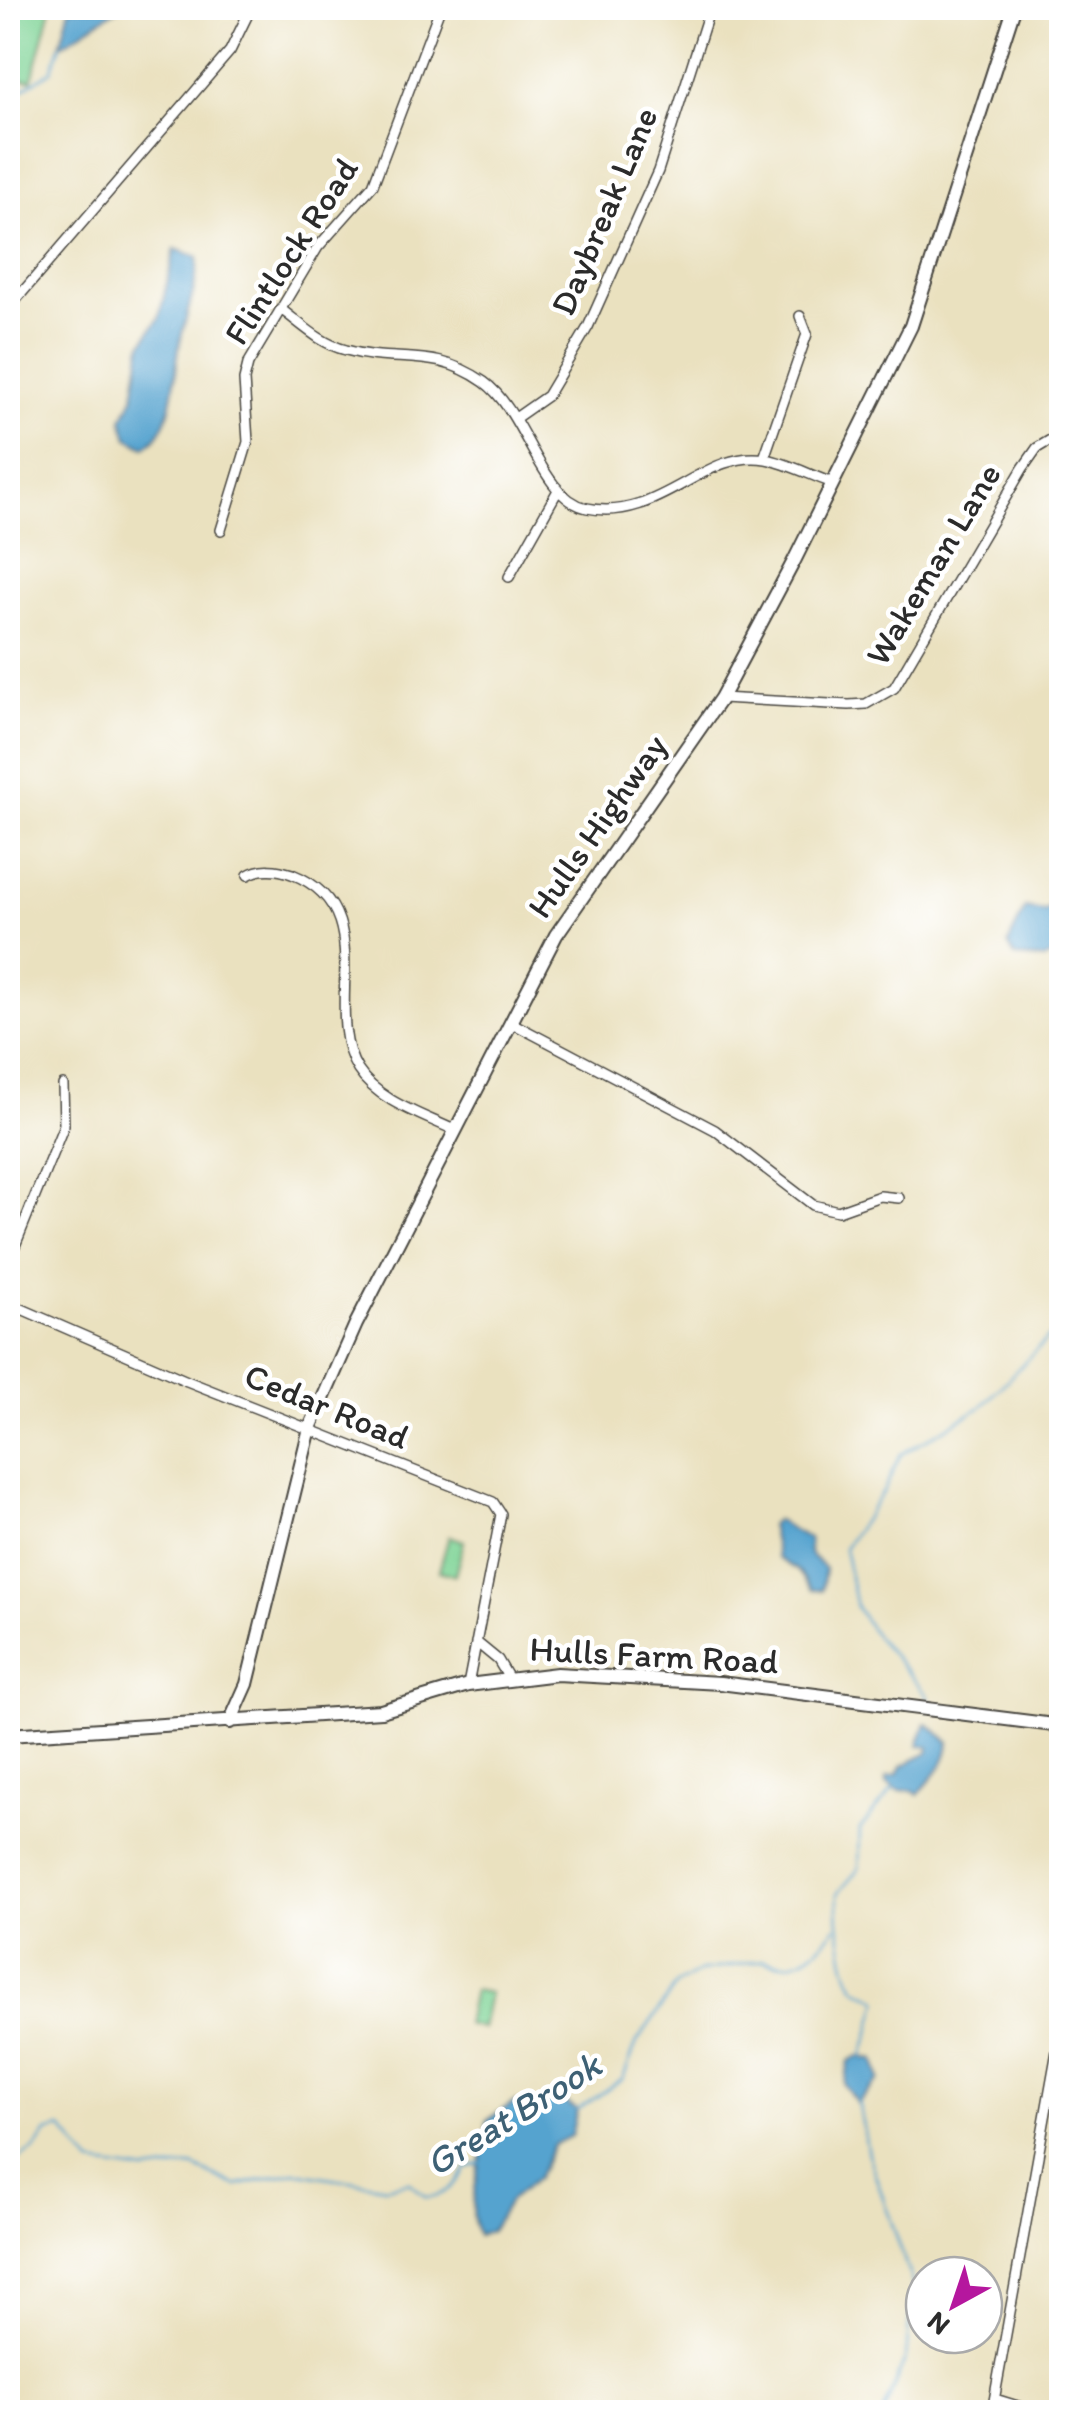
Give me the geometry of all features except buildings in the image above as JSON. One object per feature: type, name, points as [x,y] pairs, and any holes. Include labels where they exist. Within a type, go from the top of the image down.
[{"type":"street","points":[[8,309],[230,50],[251,8]]},
{"type":"street","name":"Flintlock Road","points":[[221,530],[248,442],[244,380],[248,364],[318,248],[373,185],[440,8]]},
{"type":"street","name":"Daybreak Lane","points":[[517,417],[547,396],[588,326],[658,172],[710,8]]},
{"type":"street","name":"Hulls Highway","points":[[230,1722],[248,1684],[310,1428],[356,1324],[556,936],[721,698],[794,561],[911,326],[1014,8]]},
{"type":"street","points":[[282,310],[324,341],[347,351],[446,360],[486,384],[517,417],[557,492],[584,508],[630,511],[720,466],[764,458],[830,482]]},
{"type":"street","points":[[764,458],[807,334],[800,316]]},
{"type":"street","name":"Wakeman Lane","points":[[721,698],[849,705],[866,704],[894,688],[1023,468],[1037,448],[1062,433]]},
{"type":"street","points":[[509,578],[557,492]]},
{"type":"street","points":[[248,875],[255,870],[281,870],[328,897],[343,924],[348,1046],[357,1069],[374,1088],[454,1130]]},
{"type":"street","points":[[510,1022],[715,1130],[813,1204],[838,1211],[880,1196],[898,1198]]},
{"type":"street","points":[[8,1263],[64,1125],[62,1085]]},
{"type":"street","name":"Cedar Road","points":[[8,1303],[493,1502],[501,1514],[468,1685]]},
{"type":"street","points":[[476,1642],[498,1660],[508,1677]]},
{"type":"street","name":"Hulls Farm Road","points":[[8,1735],[382,1711],[468,1685],[508,1677],[557,1674],[720,1683],[1062,1726]]},
{"type":"street","name":"Hulls Highway","points":[[248,1684],[250,1719]]},
{"type":"street","points":[[992,2412],[1062,2023]]},
{"type":"street","points":[[994,2399],[1036,2412]]},
{"type":"green space","points":[[8,8],[51,8],[32,80],[8,78]]},
{"type":"green space","points":[[449,1536],[464,1541],[455,1575],[439,1571]]},
{"type":"green space","points":[[473,1990],[489,1993],[482,2028],[466,2024]]},
{"type":"water","points":[[70,8],[119,8],[60,46]]},
{"type":"water","points":[[175,249],[198,257],[196,280],[168,414],[163,427],[145,447],[128,438],[122,419],[134,396],[142,344],[159,318]]},
{"type":"water","points":[[1061,901],[1058,953],[1044,959],[1015,957],[1008,944],[1025,908],[1044,911]]},
{"type":"water","points":[[776,1520],[809,1539],[809,1553],[825,1569],[822,1590],[812,1590],[798,1571],[777,1558],[770,1525]]},
{"type":"water","points":[[926,1723],[949,1741],[946,1757],[918,1795],[912,1790],[899,1791],[887,1783],[887,1777],[898,1775],[902,1766],[928,1753],[929,1747],[918,1745]]},
{"type":"water","points":[[857,2057],[875,2059],[880,2080],[857,2103],[845,2085],[849,2061]]},
{"type":"water","points":[[558,2098],[577,2110],[571,2136],[553,2145],[537,2178],[510,2200],[491,2231],[478,2236],[474,2194],[487,2120],[515,2102],[539,2104]]},
{"type":"waterway","points":[[8,110],[20,91],[51,71],[61,45]]},
{"type":"waterway","points":[[929,1706],[927,1695],[856,1607],[844,1548],[884,1491],[900,1455],[980,1408],[1062,1324]]},
{"type":"waterway","name":"Great Brook","points":[[862,2059],[879,2001],[858,1989],[848,1971],[838,1893],[859,1869],[860,1829],[893,1789]]},
{"type":"waterway","name":"Great Brook","points":[[577,2110],[623,2079],[637,2042],[677,1984],[698,1972],[763,1960],[796,1962],[813,1952],[836,1927]]},
{"type":"waterway","points":[[858,2101],[868,2154],[913,2285],[906,2357],[883,2412]]},
{"type":"waterway","name":"Great Brook","points":[[8,2166],[36,2148],[47,2132],[62,2128],[91,2164],[147,2172],[193,2166],[236,2186],[295,2172],[386,2187],[409,2182],[426,2197],[450,2189],[466,2168],[483,2162]]}]
